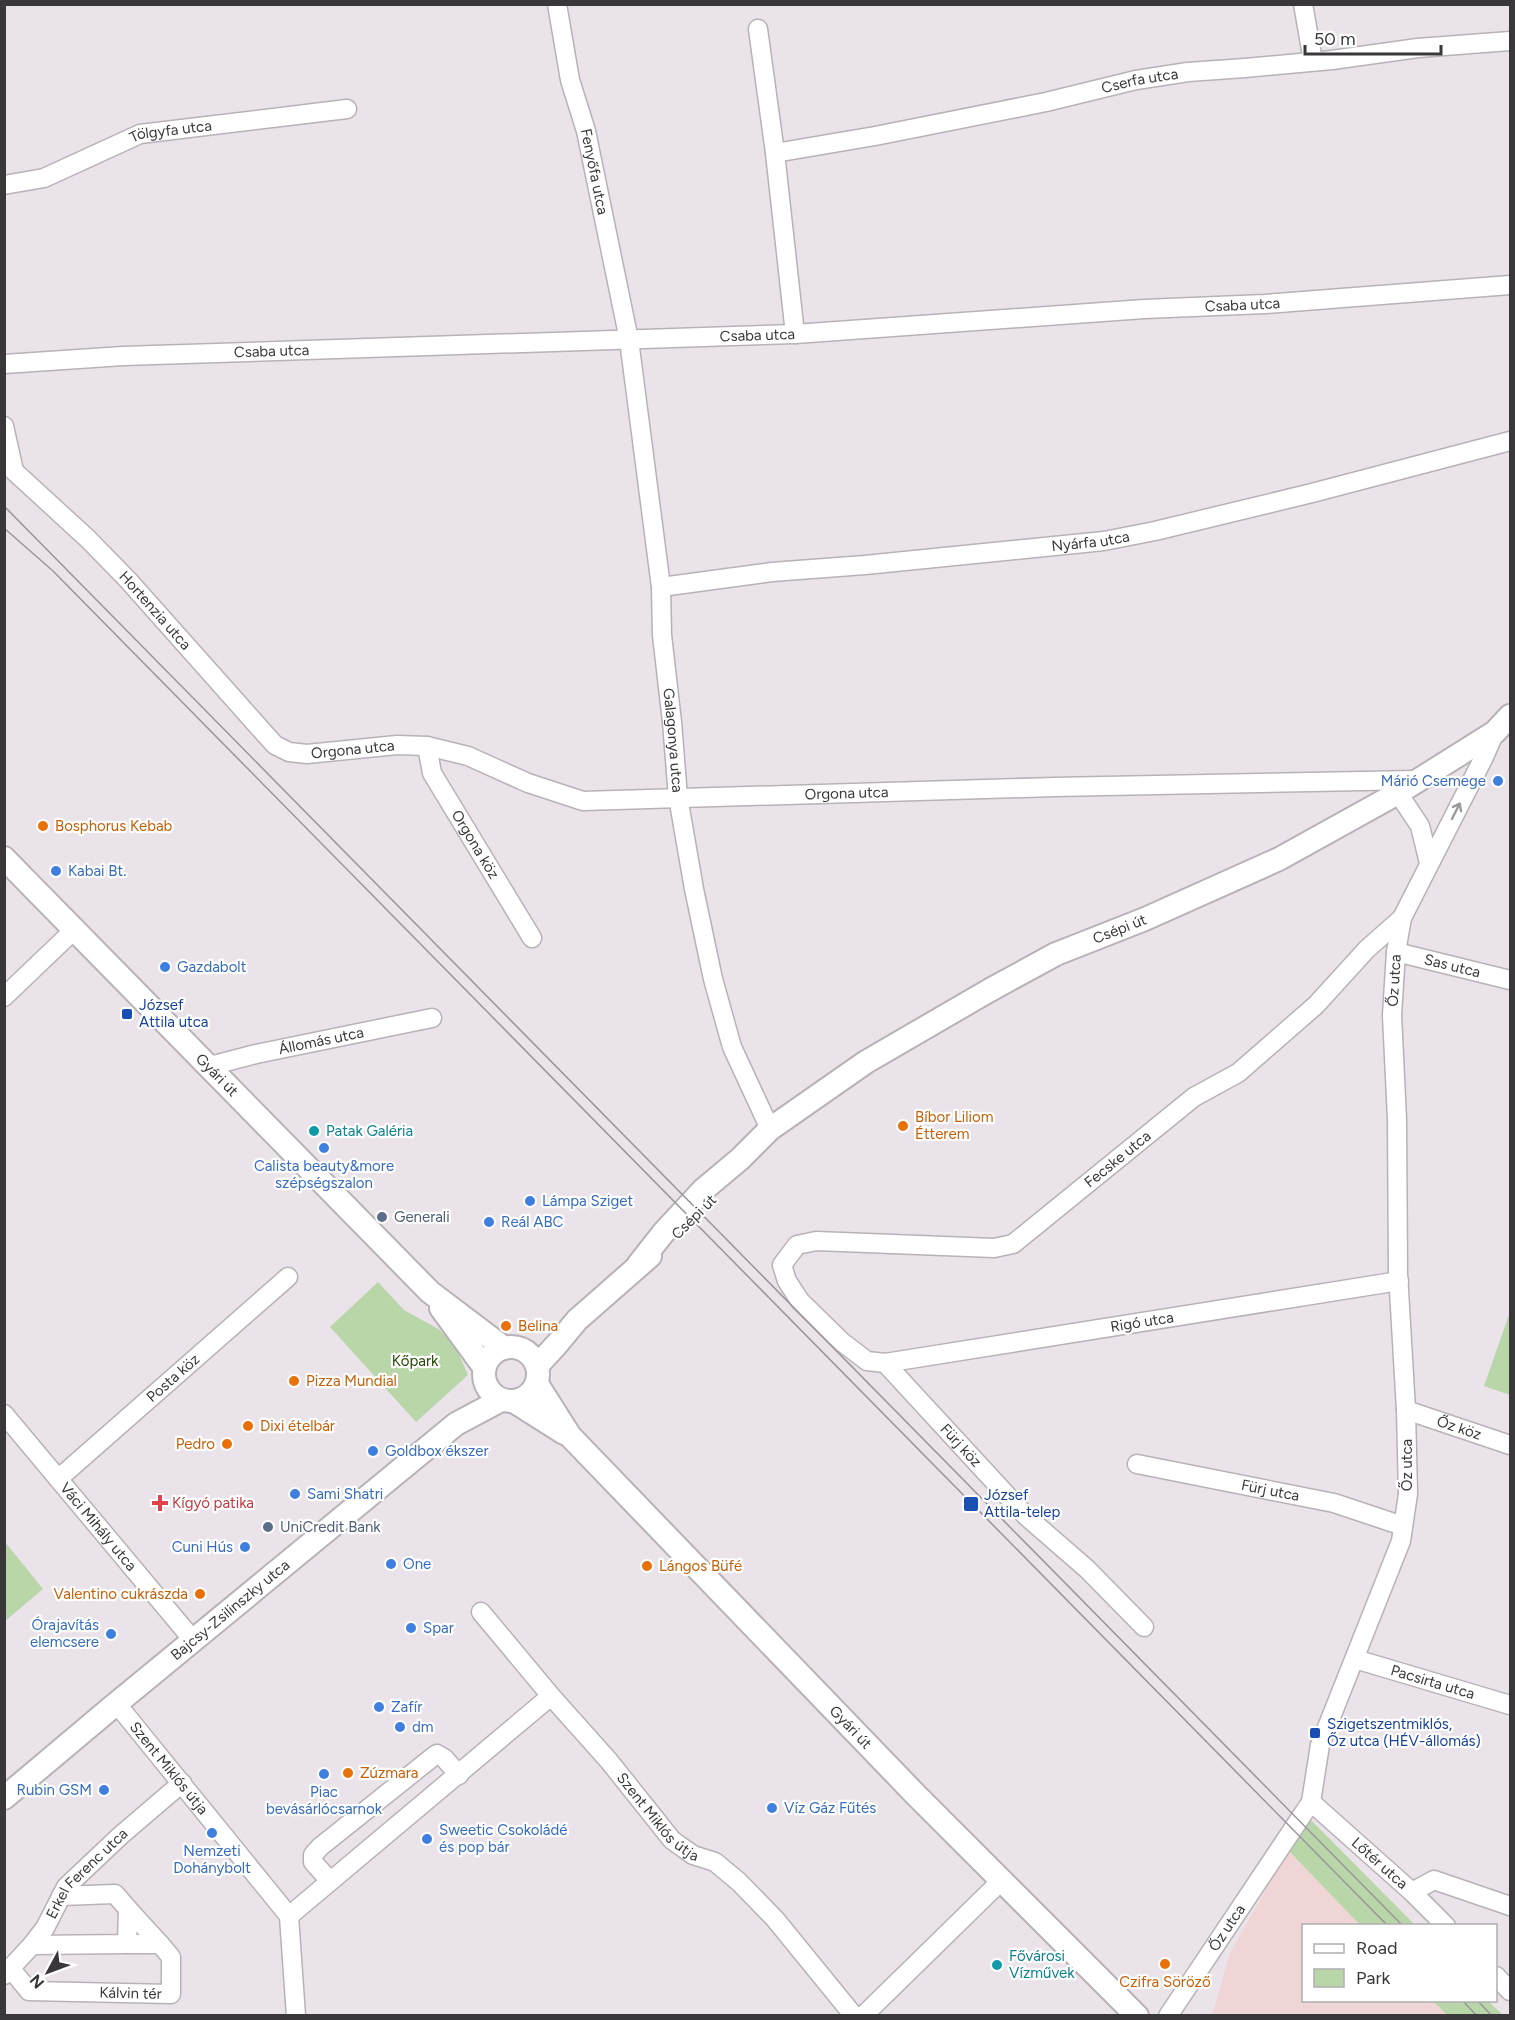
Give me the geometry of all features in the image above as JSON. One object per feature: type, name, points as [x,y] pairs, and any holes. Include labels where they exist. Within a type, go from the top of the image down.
[{"type":"street","name":"Fenyőfa utca","points":[[557,4],[570,80],[586,131],[629,340]]},
{"type":"street","points":[[1303,4],[1313,61]]},
{"type":"street","points":[[758,29],[775,153],[795,334]]},
{"type":"street","name":"Cserfa utca","points":[[775,153],[875,136],[1025,106],[1136,80],[1188,72],[1313,61],[1418,48],[1510,41]]},
{"type":"street","name":"Tölgyfa utca","points":[[4,185],[44,178],[140,134],[347,109]]},
{"type":"street","name":"Csaba utca","points":[[4,364],[123,356],[795,334],[1144,309],[1265,304],[1510,285]]},
{"type":"street","name":"Galagonya utca","points":[[629,340],[661,587],[662,635],[678,797],[694,889],[713,979],[732,1047],[770,1129]]},
{"type":"street","points":[[4,426],[9,467]]},
{"type":"street","name":"Nyárfa utca","points":[[661,587],[772,572],[1104,541],[1312,493],[1510,441]]},
{"type":"street","name":"Hortenzia utca","points":[[9,467],[88,539],[128,580],[275,745],[289,752]]},
{"type":"street","name":"Csépi út","points":[[525,1362],[558,1343],[577,1320],[712,1202],[740,1159],[770,1129],[866,1062],[1056,954],[1144,919],[1279,859],[1407,786],[1503,724]]},
{"type":"street","name":"Őz utca","points":[[1168,2016],[1311,1802],[1320,1745],[1401,1541],[1407,1494],[1392,1015],[1396,952],[1402,918],[1503,724]]},
{"type":"street","name":"Orgona utca","points":[[289,752],[307,754],[397,745],[427,746],[468,756],[528,783],[583,801],[1066,786],[1407,786]]},
{"type":"street","name":"Orgona köz","points":[[427,746],[432,773],[532,938]]},
{"type":"street","points":[[1407,786],[1430,862]]},
{"type":"street","name":"Gyári út","points":[[4,858],[430,1292],[525,1362],[570,1436],[1001,1881],[1137,2016]]},
{"type":"street","name":"Fecske utca","points":[[885,1363],[867,1361],[842,1342],[800,1301],[787,1281],[782,1265],[797,1245],[816,1241],[994,1248],[1013,1244],[1194,1097],[1238,1072],[1316,1005],[1367,949],[1402,918]]},
{"type":"street","points":[[4,997],[74,930]]},
{"type":"street","name":"Sas utca","points":[[1396,952],[1510,980]]},
{"type":"street","name":"Állomás utca","points":[[210,1066],[432,1018]]},
{"type":"street","name":"Posta köz","points":[[58,1479],[288,1277]]},
{"type":"street","name":"Rigó utca","points":[[885,1363],[1399,1281]]},
{"type":"street","name":"Gyári út","points":[[430,1292],[484,1374]]},
{"type":"street","points":[[491,1355],[525,1362],[528,1396],[508,1401],[493,1396],[484,1374],[491,1355]]},
{"type":"street","name":"Fürj köz","points":[[885,1363],[1026,1516],[1087,1569],[1144,1627]]},
{"type":"street","name":"Bajcsy-Zsilinszky utca","points":[[456,1424],[484,1374]]},
{"type":"street","name":"Gyári út","points":[[508,1401],[570,1436]]},
{"type":"street","name":"Bajcsy-Zsilinszky utca","points":[[4,1798],[456,1424],[508,1401]]},
{"type":"street","name":"Őz köz","points":[[1406,1410],[1510,1445]]},
{"type":"street","name":"Váci Mihály utca","points":[[4,1414],[193,1640]]},
{"type":"street","name":"Fürj utca","points":[[1137,1464],[1334,1503],[1403,1526]]},
{"type":"street","name":"Szent Miklós útja","points":[[481,1612],[609,1761],[672,1840],[693,1854],[715,1862],[740,1882],[774,1919],[854,2016]]},
{"type":"street","name":"Pacsirta utca","points":[[1355,1659],[1510,1705]]},
{"type":"street","points":[[296,2016],[290,1916],[551,1696]]},
{"type":"street","name":"Szent Miklós útja","points":[[116,1704],[290,1916]]},
{"type":"street","points":[[330,1881],[314,1862],[313,1855],[320,1847],[437,1754],[444,1758],[459,1775]]},
{"type":"street","name":"Erkel Ferenc utca","points":[[8,1972],[45,1928],[66,1887],[120,1836],[182,1783]]},
{"type":"street","name":"Lőtér utca","points":[[1311,1802],[1412,1892],[1444,1924]]},
{"type":"street","points":[[1412,1892],[1434,1880],[1510,1906]]},
{"type":"street","points":[[863,2016],[1001,1881]]},
{"type":"street","name":"Kálvin tér","points":[[8,1972],[29,1991],[171,1994],[171,1957],[115,1894],[62,1896]]},
{"type":"street","points":[[127,1944],[128,1909]]},
{"type":"street","points":[[32,1945],[160,1944]]},
{"type":"street","points":[[1497,1977],[1510,1991]]},
{"type":"shaded area","points":[[1288,1850],[1359,1924],[1302,1924],[1302,2002],[1434,2002],[1447,2015],[1212,2016],[1230,1953]]},
{"type":"green space","name":"Kőpark","points":[[378,1282],[404,1310],[440,1330],[456,1348],[468,1375],[416,1422],[330,1327]]},
{"type":"green space","points":[[1510,1312],[1510,1395],[1484,1386]]},
{"type":"green space","points":[[5,1542],[43,1589],[4,1621]]},
{"type":"green space","points":[[1310,1819],[1414,1924],[1359,1924],[1288,1850]]},
{"type":"green space","points":[[1434,2002],[1489,2002],[1503,2015],[1447,2015]]},
{"type":"tram line","points":[[4,506],[1401,1924]]},
{"type":"tram line","points":[[4,528],[53,571],[1386,1924]]},
{"type":"tram line","points":[[1464,2002],[1477,2016]]},
{"type":"tram line","points":[[1479,2002],[1492,2016]]},
{"type":"place","name":"Márió Csemege","points":[[1498,781]]},
{"type":"place","name":"Bosphorus Kebab","points":[[43,826]]},
{"type":"place","name":"Kabai Bt.","points":[[56,871]]},
{"type":"place","name":"Gazdabolt","points":[[165,967]]},
{"type":"place","name":"József Attila utca","points":[[127,1014]]},
{"type":"place","name":"Bíbor Liliom Étterem","points":[[903,1126]]},
{"type":"place","name":"Patak Galéria","points":[[314,1131]]},
{"type":"place","name":"Calista beauty&more szépségszalon","points":[[324,1148]]},
{"type":"place","name":"Lámpa Sziget","points":[[530,1201]]},
{"type":"place","name":"Generali","points":[[382,1217]]},
{"type":"place","name":"Reál ABC","points":[[489,1222]]},
{"type":"place","name":"Belina","points":[[506,1326]]},
{"type":"place","name":"Pizza Mundial","points":[[294,1381]]},
{"type":"place","name":"Dixi ételbár","points":[[248,1426]]},
{"type":"place","name":"Pedro","points":[[227,1444]]},
{"type":"place","name":"Goldbox ékszer","points":[[373,1451]]},
{"type":"place","name":"Sami Shatri","points":[[295,1494]]},
{"type":"place","name":"Kígyó patika","points":[[160,1503]]},
{"type":"place","name":"József Attila-telep","points":[[971,1504]]},
{"type":"place","name":"UniCredit Bank","points":[[268,1527]]},
{"type":"place","name":"Cuni Hús","points":[[245,1547]]},
{"type":"place","name":"One","points":[[391,1564]]},
{"type":"place","name":"Lángos Büfé","points":[[647,1566]]},
{"type":"place","name":"Valentino cukrászda","points":[[200,1594]]},
{"type":"place","name":"Spar","points":[[411,1628]]},
{"type":"place","name":"Órajavítás elemcsere","points":[[111,1634]]},
{"type":"place","name":"Zafír","points":[[379,1707]]},
{"type":"place","name":"dm","points":[[400,1727]]},
{"type":"place","name":"Szigetszentmiklós, Őz utca (HÉV-állomás)","points":[[1315,1733]]},
{"type":"place","name":"Zúzmara","points":[[348,1773]]},
{"type":"place","name":"Piac bevásárlócsarnok","points":[[324,1774]]},
{"type":"place","name":"Rubin GSM","points":[[104,1790]]},
{"type":"place","name":"Víz Gáz Fűtés","points":[[772,1808]]},
{"type":"place","name":"Nemzeti Dohánybolt","points":[[212,1833]]},
{"type":"place","name":"Sweetic Csokoládé és pop bár","points":[[427,1839]]},
{"type":"place","name":"Czifra Söröző","points":[[1165,1964]]},
{"type":"place","name":"Fővárosi Vízművek","points":[[997,1965]]}]
